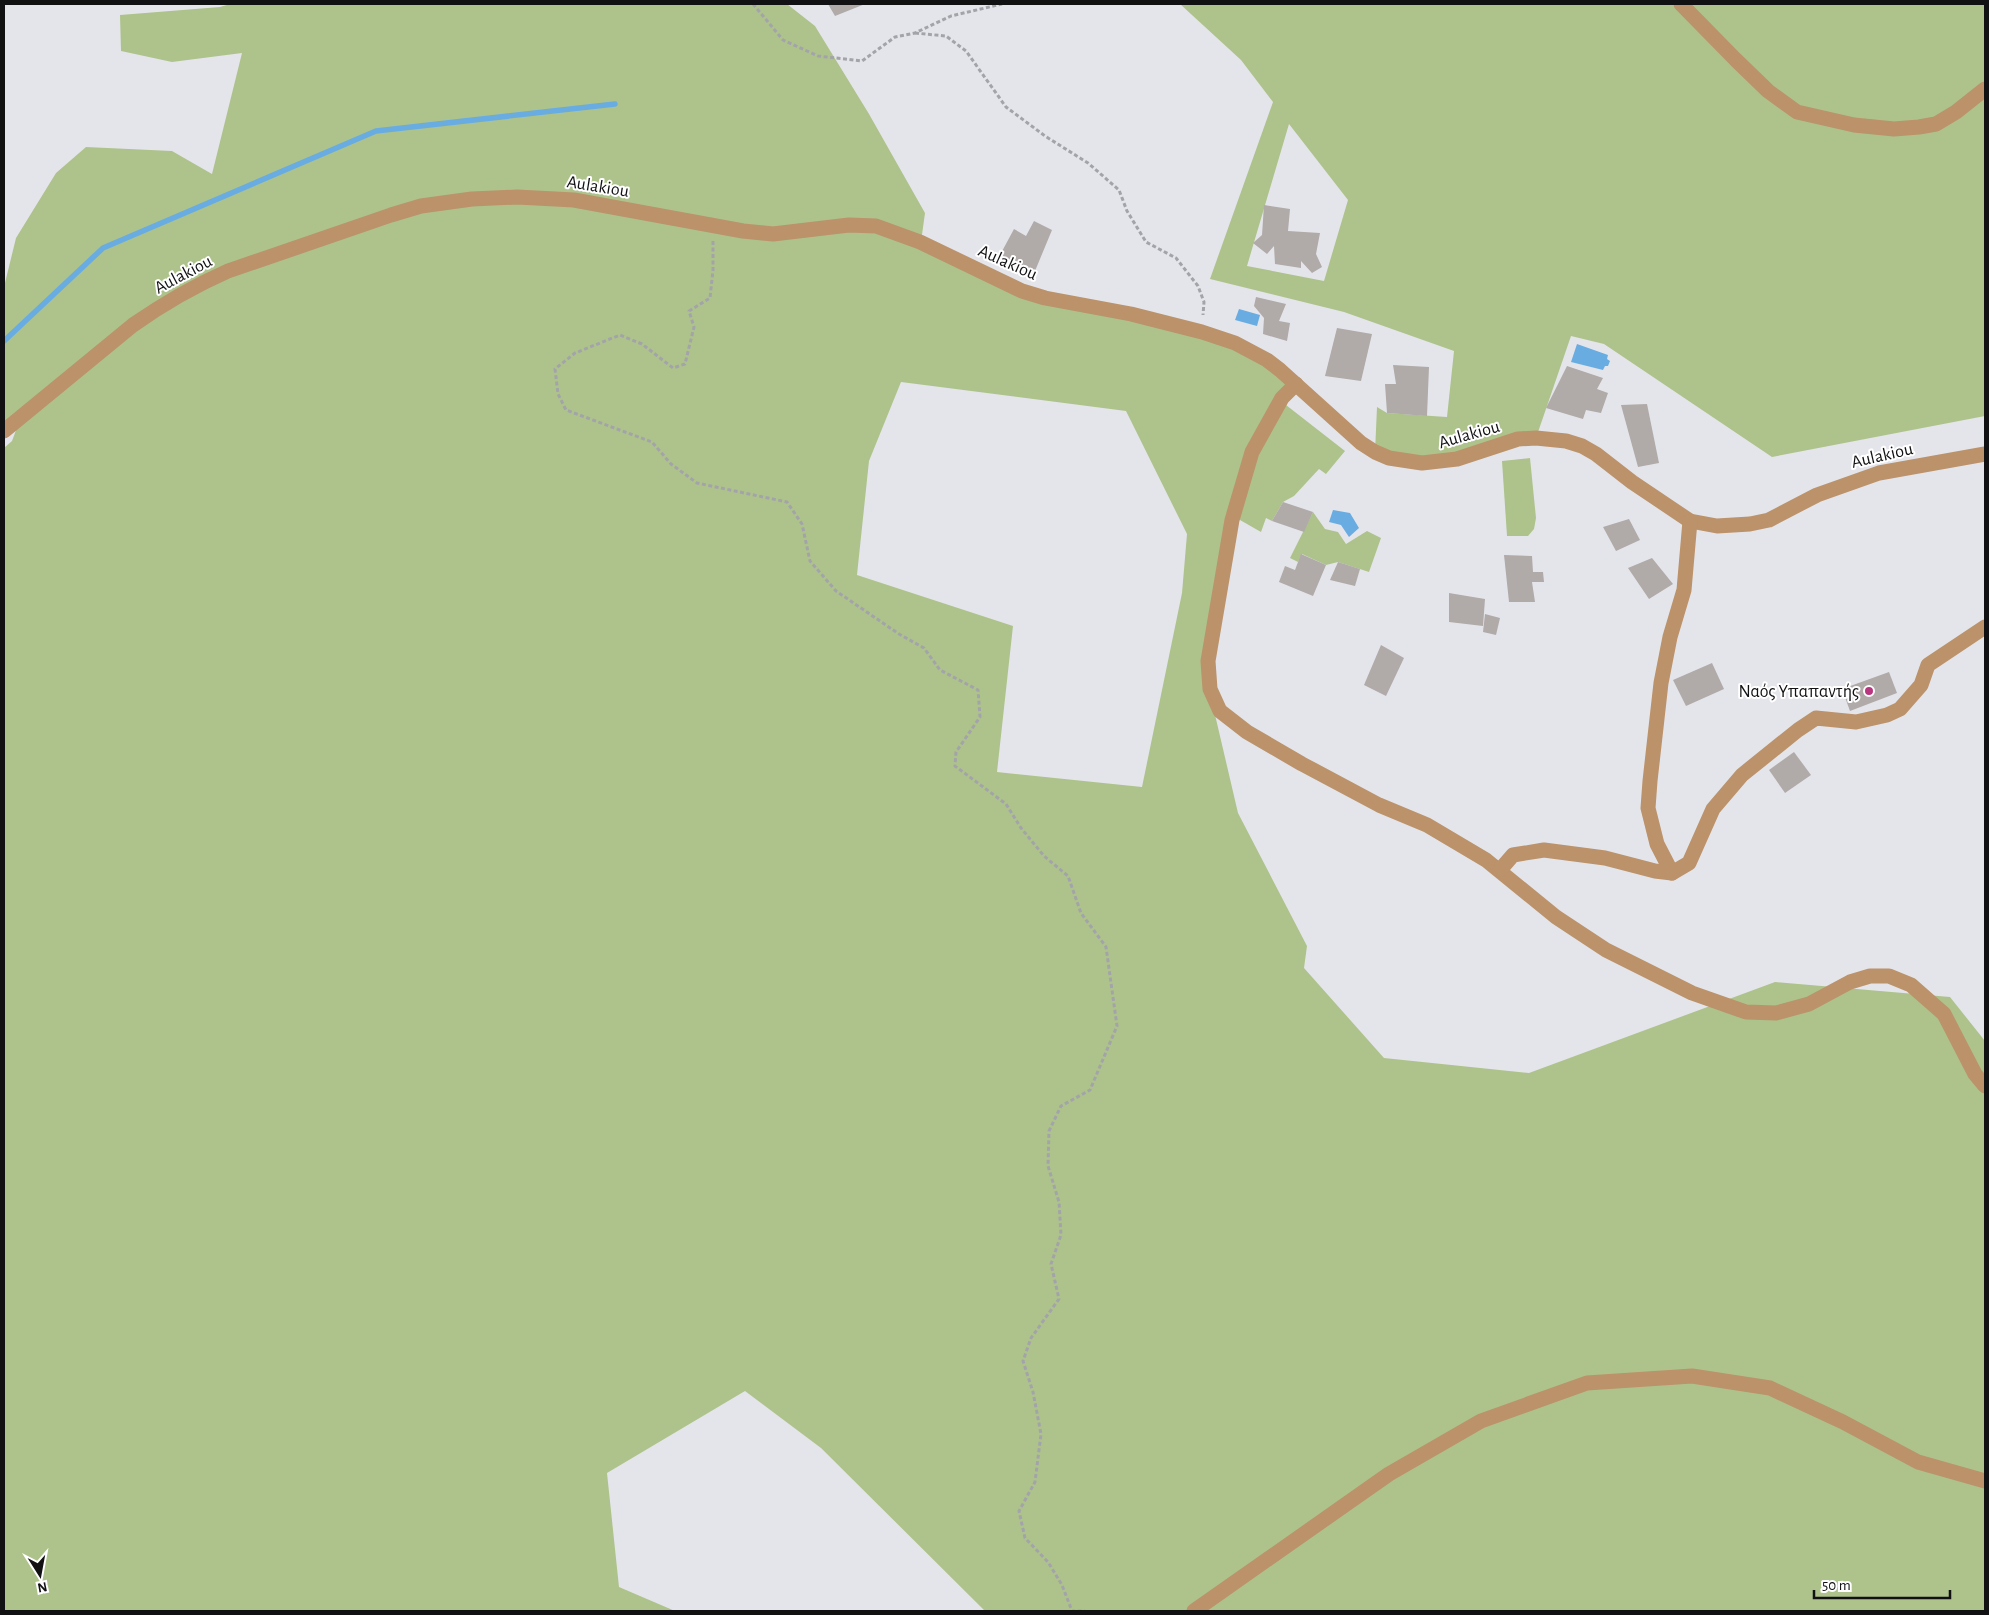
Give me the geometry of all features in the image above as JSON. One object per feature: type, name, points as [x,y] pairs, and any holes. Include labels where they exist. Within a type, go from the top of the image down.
[{"type":"street","points":[[1682,4],[1762,85],[1797,112],[1854,125],[1894,130],[1919,127],[1936,124],[1943,120],[1985,89]]},
{"type":"street","name":"Aulakiou","points":[[4,432],[155,309],[228,271],[421,206],[472,199],[544,198],[574,200],[714,226],[773,234],[849,224],[876,226],[920,242],[1022,291],[1046,298],[1131,314],[1202,332],[1220,337],[1251,350],[1267,360],[1296,384],[1361,443],[1389,458],[1422,463],[1438,463],[1470,455],[1518,439],[1536,438],[1566,441],[1582,446],[1596,454],[1647,493],[1690,521],[1717,526],[1750,524],[1769,520],[1817,495],[1879,473],[1985,454]]},
{"type":"street","points":[[1296,384],[1282,398],[1252,452],[1232,520],[1208,661],[1210,689],[1220,711],[1247,732],[1379,805],[1427,825],[1486,860],[1556,917],[1606,950],[1692,993],[1746,1012],[1776,1013],[1809,1004],[1850,982],[1870,976],[1889,976],[1911,985],[1944,1014],[1975,1074],[1985,1086]]},
{"type":"street","points":[[1672,873],[1656,844],[1648,808],[1661,683],[1670,638],[1684,590],[1690,521]]},
{"type":"street","points":[[1500,870],[1513,855],[1544,850],[1605,858],[1655,872],[1672,873],[1689,863],[1713,810],[1742,775],[1798,730],[1816,718],[1856,722],[1887,716],[1900,709],[1921,685],[1928,665],[1985,626]]},
{"type":"street","points":[[1194,1611],[1389,1474],[1481,1421],[1587,1383],[1692,1376],[1770,1388],[1843,1422],[1918,1462],[1985,1481]]},
{"type":"path","points":[[752,4],[782,40],[818,56],[862,61],[895,37],[915,33],[951,16],[1002,4]]},
{"type":"path","points":[[915,33],[946,36],[966,51],[1006,107],[1045,136],[1088,163],[1119,190],[1126,210],[1146,242],[1176,258],[1198,286],[1204,302],[1202,332]]},
{"type":"path","points":[[714,226],[710,298],[689,311],[694,327],[685,364],[673,368],[642,344],[620,335],[576,353],[555,369],[558,394],[566,410],[652,442],[671,464],[696,483],[787,502],[802,524],[810,561],[836,592],[898,634],[924,648],[940,670],[978,690],[980,717],[956,752],[955,766],[1006,804],[1021,828],[1044,856],[1068,876],[1081,913],[1106,947],[1117,1026],[1090,1090],[1061,1106],[1049,1132],[1048,1166],[1059,1202],[1061,1235],[1051,1264],[1059,1299],[1031,1338],[1023,1361],[1033,1392],[1041,1434],[1035,1482],[1020,1511],[1025,1538],[1048,1562],[1062,1585],[1072,1611],[1085,1611]]},
{"type":"green space","points":[[230,4],[787,4],[815,26],[869,114],[925,213],[921,242],[1020,293],[1234,345],[1295,384],[1263,432],[1286,405],[1345,451],[1326,474],[1319,469],[1294,496],[1283,502],[1272,521],[1266,518],[1261,532],[1233,516],[1209,689],[1238,813],[1307,946],[1304,968],[1384,1058],[1529,1073],[1775,982],[1950,997],[1985,1041],[1985,1611],[985,1611],[821,1448],[745,1391],[607,1473],[619,1587],[675,1611],[4,1611],[4,448],[12,441],[25,406],[4,423],[4,287],[16,238],[56,173],[86,147],[172,151],[212,174],[242,53],[172,62],[121,51],[120,15],[220,7]],"holes":[[[901,382],[1126,411],[1187,534],[1182,593],[1142,787],[997,772],[1013,626],[857,575],[869,461]]]},
{"type":"green space","points":[[1180,4],[1985,4],[1985,416],[1772,457],[1604,344],[1571,336],[1536,438],[1457,459],[1375,452],[1377,407],[1387,413],[1447,417],[1454,351],[1344,312],[1210,279],[1273,102],[1241,60]],"holes":[[[1289,124],[1348,200],[1324,281],[1247,266]]]},
{"type":"green space","points":[[1530,458],[1536,518],[1534,529],[1528,536],[1507,536],[1502,461]]},
{"type":"green space","points":[[1313,512],[1325,529],[1338,532],[1346,544],[1367,531],[1381,538],[1369,572],[1338,562],[1326,565],[1302,554],[1298,562],[1290,558]]},
{"type":"water","points":[[1239,309],[1260,315],[1257,326],[1235,320]]},
{"type":"water","points":[[1577,344],[1608,355],[1607,359],[1610,361],[1608,366],[1605,366],[1603,370],[1571,362]]},
{"type":"water","points":[[1333,510],[1350,513],[1359,528],[1349,537],[1341,525],[1329,522]]},
{"type":"building","points":[[828,4],[865,4],[835,16]]},
{"type":"building","points":[[1264,205],[1290,209],[1288,231],[1320,233],[1316,254],[1322,267],[1312,273],[1301,261],[1301,268],[1275,264],[1274,246],[1267,254],[1253,243],[1262,235]]},
{"type":"building","points":[[1034,221],[1052,230],[1035,271],[1000,255],[1014,229],[1026,236]]},
{"type":"building","points":[[1256,297],[1286,304],[1279,321],[1290,323],[1287,341],[1263,334],[1264,318],[1254,306]]},
{"type":"building","points":[[1337,328],[1372,334],[1361,381],[1325,376]]},
{"type":"building","points":[[1393,365],[1429,367],[1427,416],[1387,413],[1385,384],[1396,384]]},
{"type":"building","points":[[1567,366],[1603,378],[1597,389],[1608,393],[1601,413],[1586,410],[1583,419],[1546,408]]},
{"type":"building","points":[[1647,404],[1659,463],[1638,467],[1621,405]]},
{"type":"building","points":[[1283,502],[1313,512],[1304,532],[1272,521]]},
{"type":"building","points":[[1629,519],[1640,540],[1616,551],[1603,527]]},
{"type":"building","points":[[1301,554],[1326,565],[1313,596],[1279,582],[1285,566],[1295,570]]},
{"type":"building","points":[[1504,555],[1532,556],[1533,572],[1543,572],[1544,582],[1532,582],[1535,602],[1509,602]]},
{"type":"building","points":[[1652,558],[1673,584],[1649,599],[1628,568]]},
{"type":"building","points":[[1338,562],[1360,569],[1355,586],[1330,580]]},
{"type":"building","points":[[1449,593],[1485,599],[1483,626],[1449,622]]},
{"type":"building","points":[[1485,614],[1500,618],[1496,635],[1483,632]]},
{"type":"building","points":[[1381,645],[1404,658],[1386,696],[1364,685]]},
{"type":"building","points":[[1712,663],[1724,689],[1686,706],[1673,680]]},
{"type":"building","name":"Ναός Υπαπαντής","points":[[1889,672],[1897,693],[1850,711],[1842,689]]},
{"type":"building","points":[[1794,752],[1811,775],[1785,793],[1769,770]]},
{"type":"waterway","points":[[4,341],[103,248],[376,131],[615,104]]},
{"type":"place","name":"Ναός Υπαπαντής","points":[[1869,691]]}]
